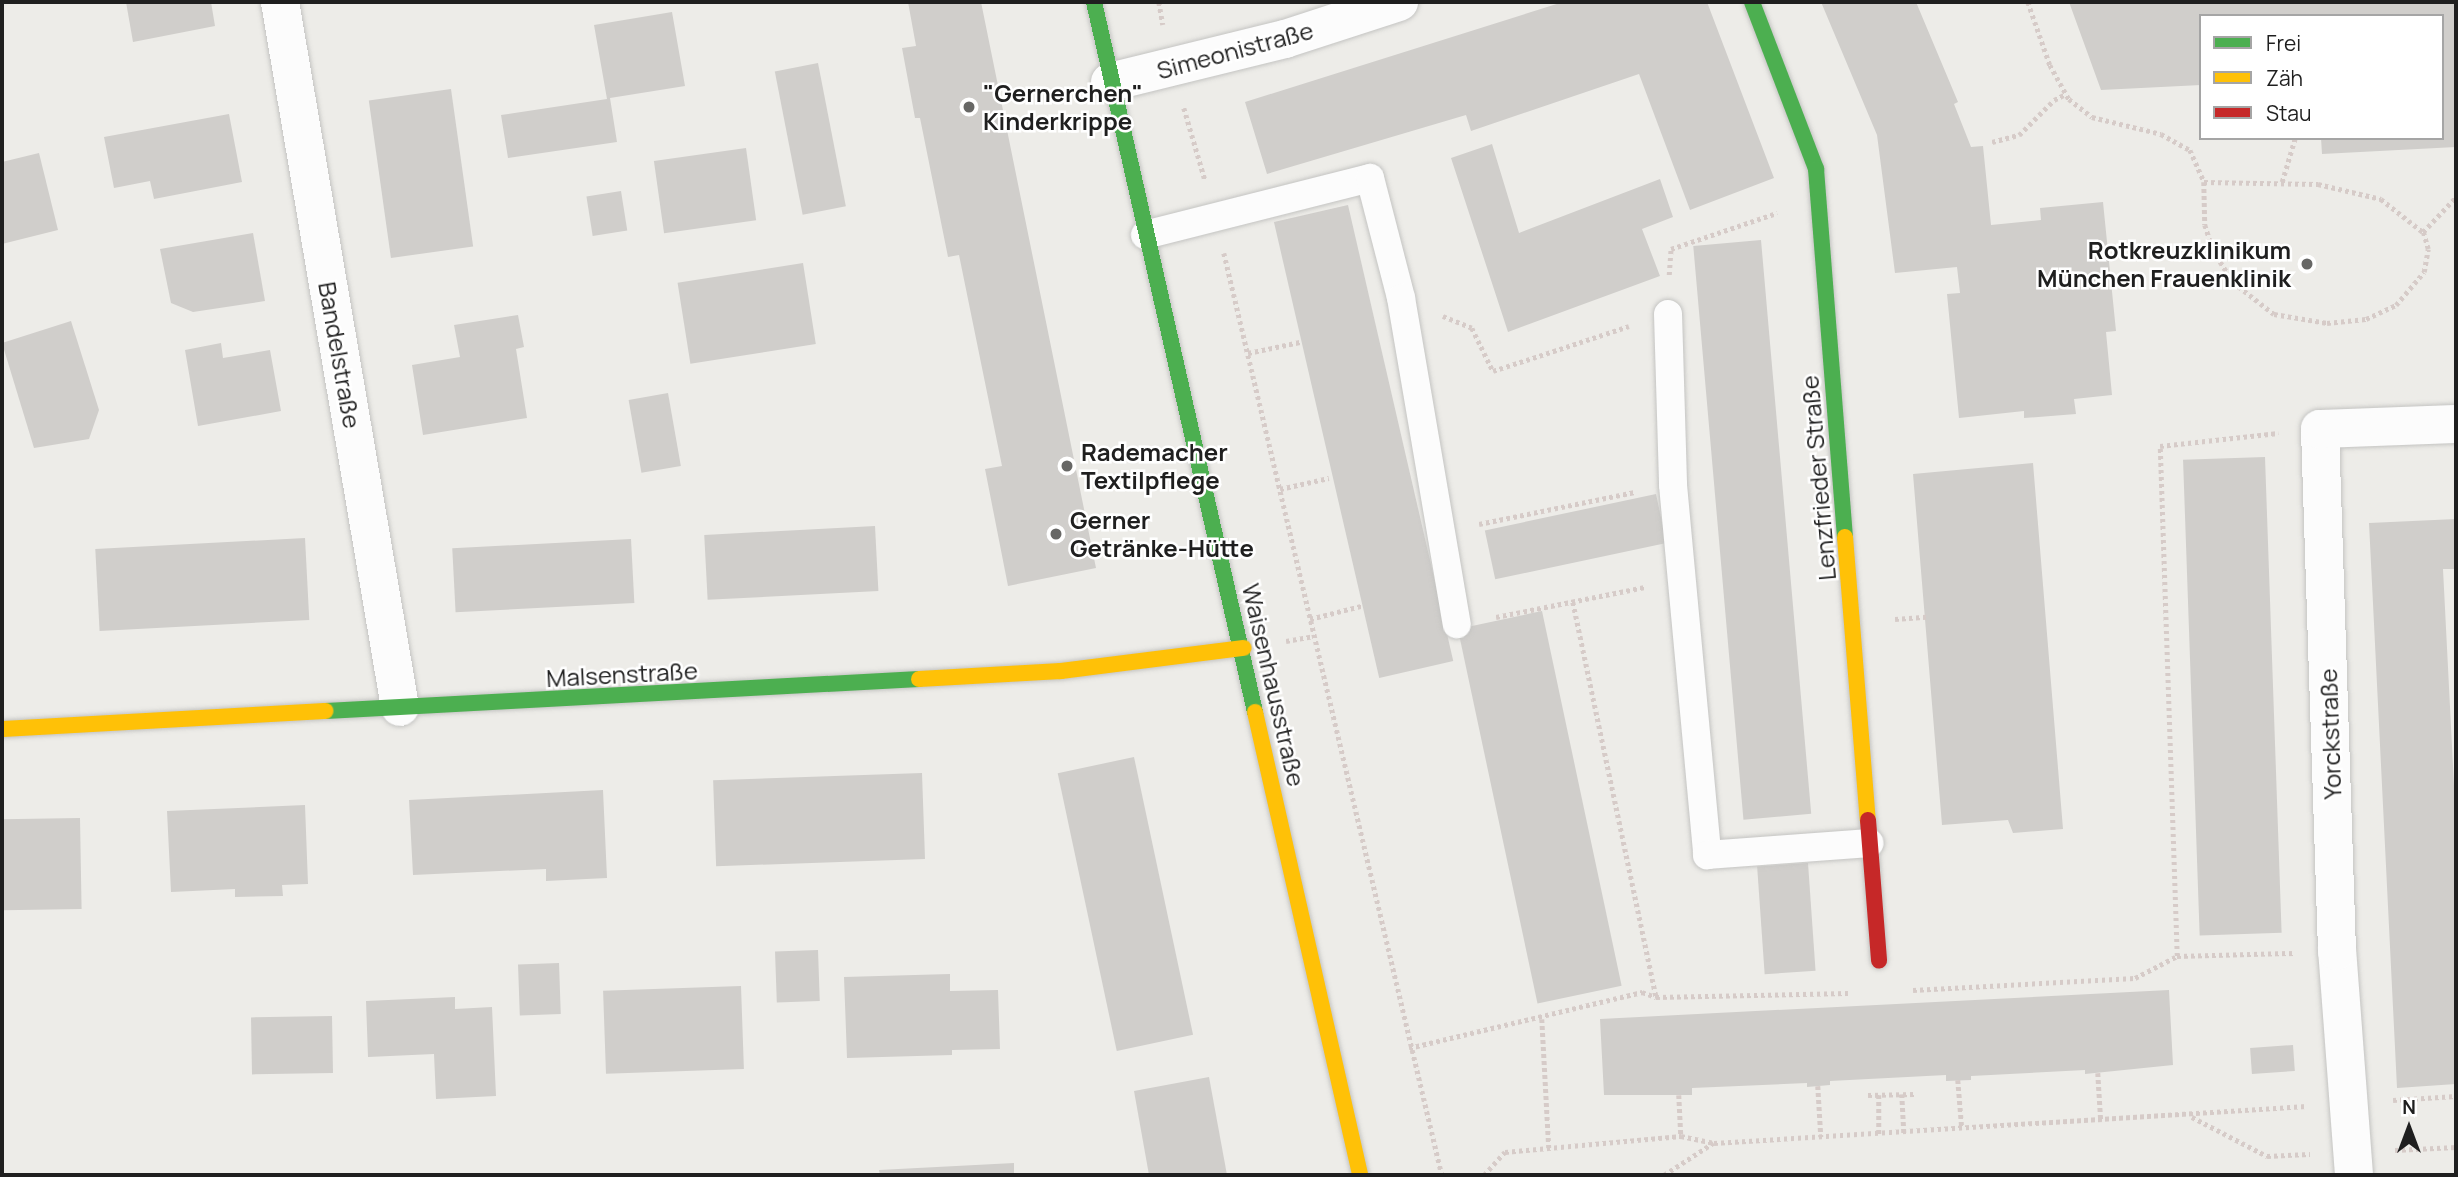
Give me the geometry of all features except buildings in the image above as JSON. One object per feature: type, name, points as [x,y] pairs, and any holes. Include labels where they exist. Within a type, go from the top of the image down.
[{"type":"street","name":"Bandelstraße","points":[[280,2],[400,708]]},
{"type":"street","name":"Waisenhausstraße","points":[[1094,2],[1145,235],[1244,648],[1360,1175]]},
{"type":"street","name":"Simeonistraße","points":[[1110,82],[1285,39],[1399,2]]},
{"type":"street","name":"Lenzfrieder Straße","points":[[1752,2],[1816,169],[1879,961]]},
{"type":"street","points":[[2320,429],[2456,424]]},
{"type":"street","name":"Yorckstraße","points":[[2320,429],[2337,951],[2354,1175]]},
{"type":"street","name":"Malsenstraße","points":[[2,729],[1061,671],[1244,648]]},
{"type":"lane","points":[[1145,235],[1370,178],[1401,298],[1457,625]]},
{"type":"lane","points":[[1668,314],[1673,485],[1707,855],[1870,843]]},
{"type":"path","points":[[1159,2],[1172,68],[1216,218],[1386,930],[1409,1048],[1442,1175]]},
{"type":"path","points":[[2028,2],[2050,65],[2066,94],[2092,117],[2161,134],[2190,150],[2204,182],[2205,225],[2213,250],[2233,282],[2274,314],[2327,323],[2366,320],[2396,305],[2424,272],[2428,249],[2423,232],[2381,199],[2318,184],[2204,182]]},
{"type":"path","points":[[1992,142],[2019,135],[2053,100],[2066,94]]},
{"type":"path","points":[[2282,182],[2294,140]]},
{"type":"path","points":[[2423,232],[2456,197]]},
{"type":"path","points":[[1248,354],[1300,342]]},
{"type":"path","points":[[2177,956],[2160,446],[2320,429]]},
{"type":"path","points":[[1280,489],[1329,478]]},
{"type":"path","points":[[1441,532],[1673,485]]},
{"type":"path","points":[[1457,625],[1682,579]]},
{"type":"path","points":[[1573,602],[1657,998]]},
{"type":"path","points":[[1310,619],[1361,606]]},
{"type":"path","points":[[1908,990],[2136,978],[2177,956],[2337,951]]},
{"type":"path","points":[[1409,1048],[1542,1019],[1642,992],[1657,998],[1855,993]]},
{"type":"path","points":[[1542,1019],[1549,1148]]},
{"type":"path","points":[[2098,1073],[2101,1122]]},
{"type":"path","points":[[1958,1080],[1962,1129]]},
{"type":"path","points":[[1818,1086],[1821,1137]]},
{"type":"path","points":[[1902,1094],[1904,1133]]},
{"type":"path","points":[[1868,1095],[1914,1094]]},
{"type":"path","points":[[1679,1095],[1681,1136]]},
{"type":"path","points":[[1878,1095],[1879,1134]]},
{"type":"path","points":[[1484,1175],[1505,1152],[1681,1136],[1714,1143],[2191,1117]]},
{"type":"path","points":[[1664,1175],[1714,1143]]},
{"type":"traffic: fast","points":[[1094,2],[1255,712]]},
{"type":"traffic: fast","points":[[1752,2],[1816,169],[1845,537]]},
{"type":"traffic: fast","points":[[326,711],[919,679]]},
{"type":"traffic: slow","points":[[1845,537],[1868,820]]},
{"type":"traffic: slow","points":[[919,679],[1061,671],[1244,648]]},
{"type":"traffic: slow","points":[[2,729],[326,711]]},
{"type":"traffic: slow","points":[[1255,712],[1360,1175]]},
{"type":"traffic: jam","points":[[1868,820],[1879,961]]},
{"type":"place","name":"\"Gernerchen\" Kinderkrippe","points":[[969,107]]},
{"type":"place","name":"Rotkreuzklinikum München Frauenklinik","points":[[2307,264]]},
{"type":"place","name":"Rademacher Textilpflege","points":[[1067,466]]},
{"type":"place","name":"Gerner Getränke-Hütte","points":[[1056,534]]}]
